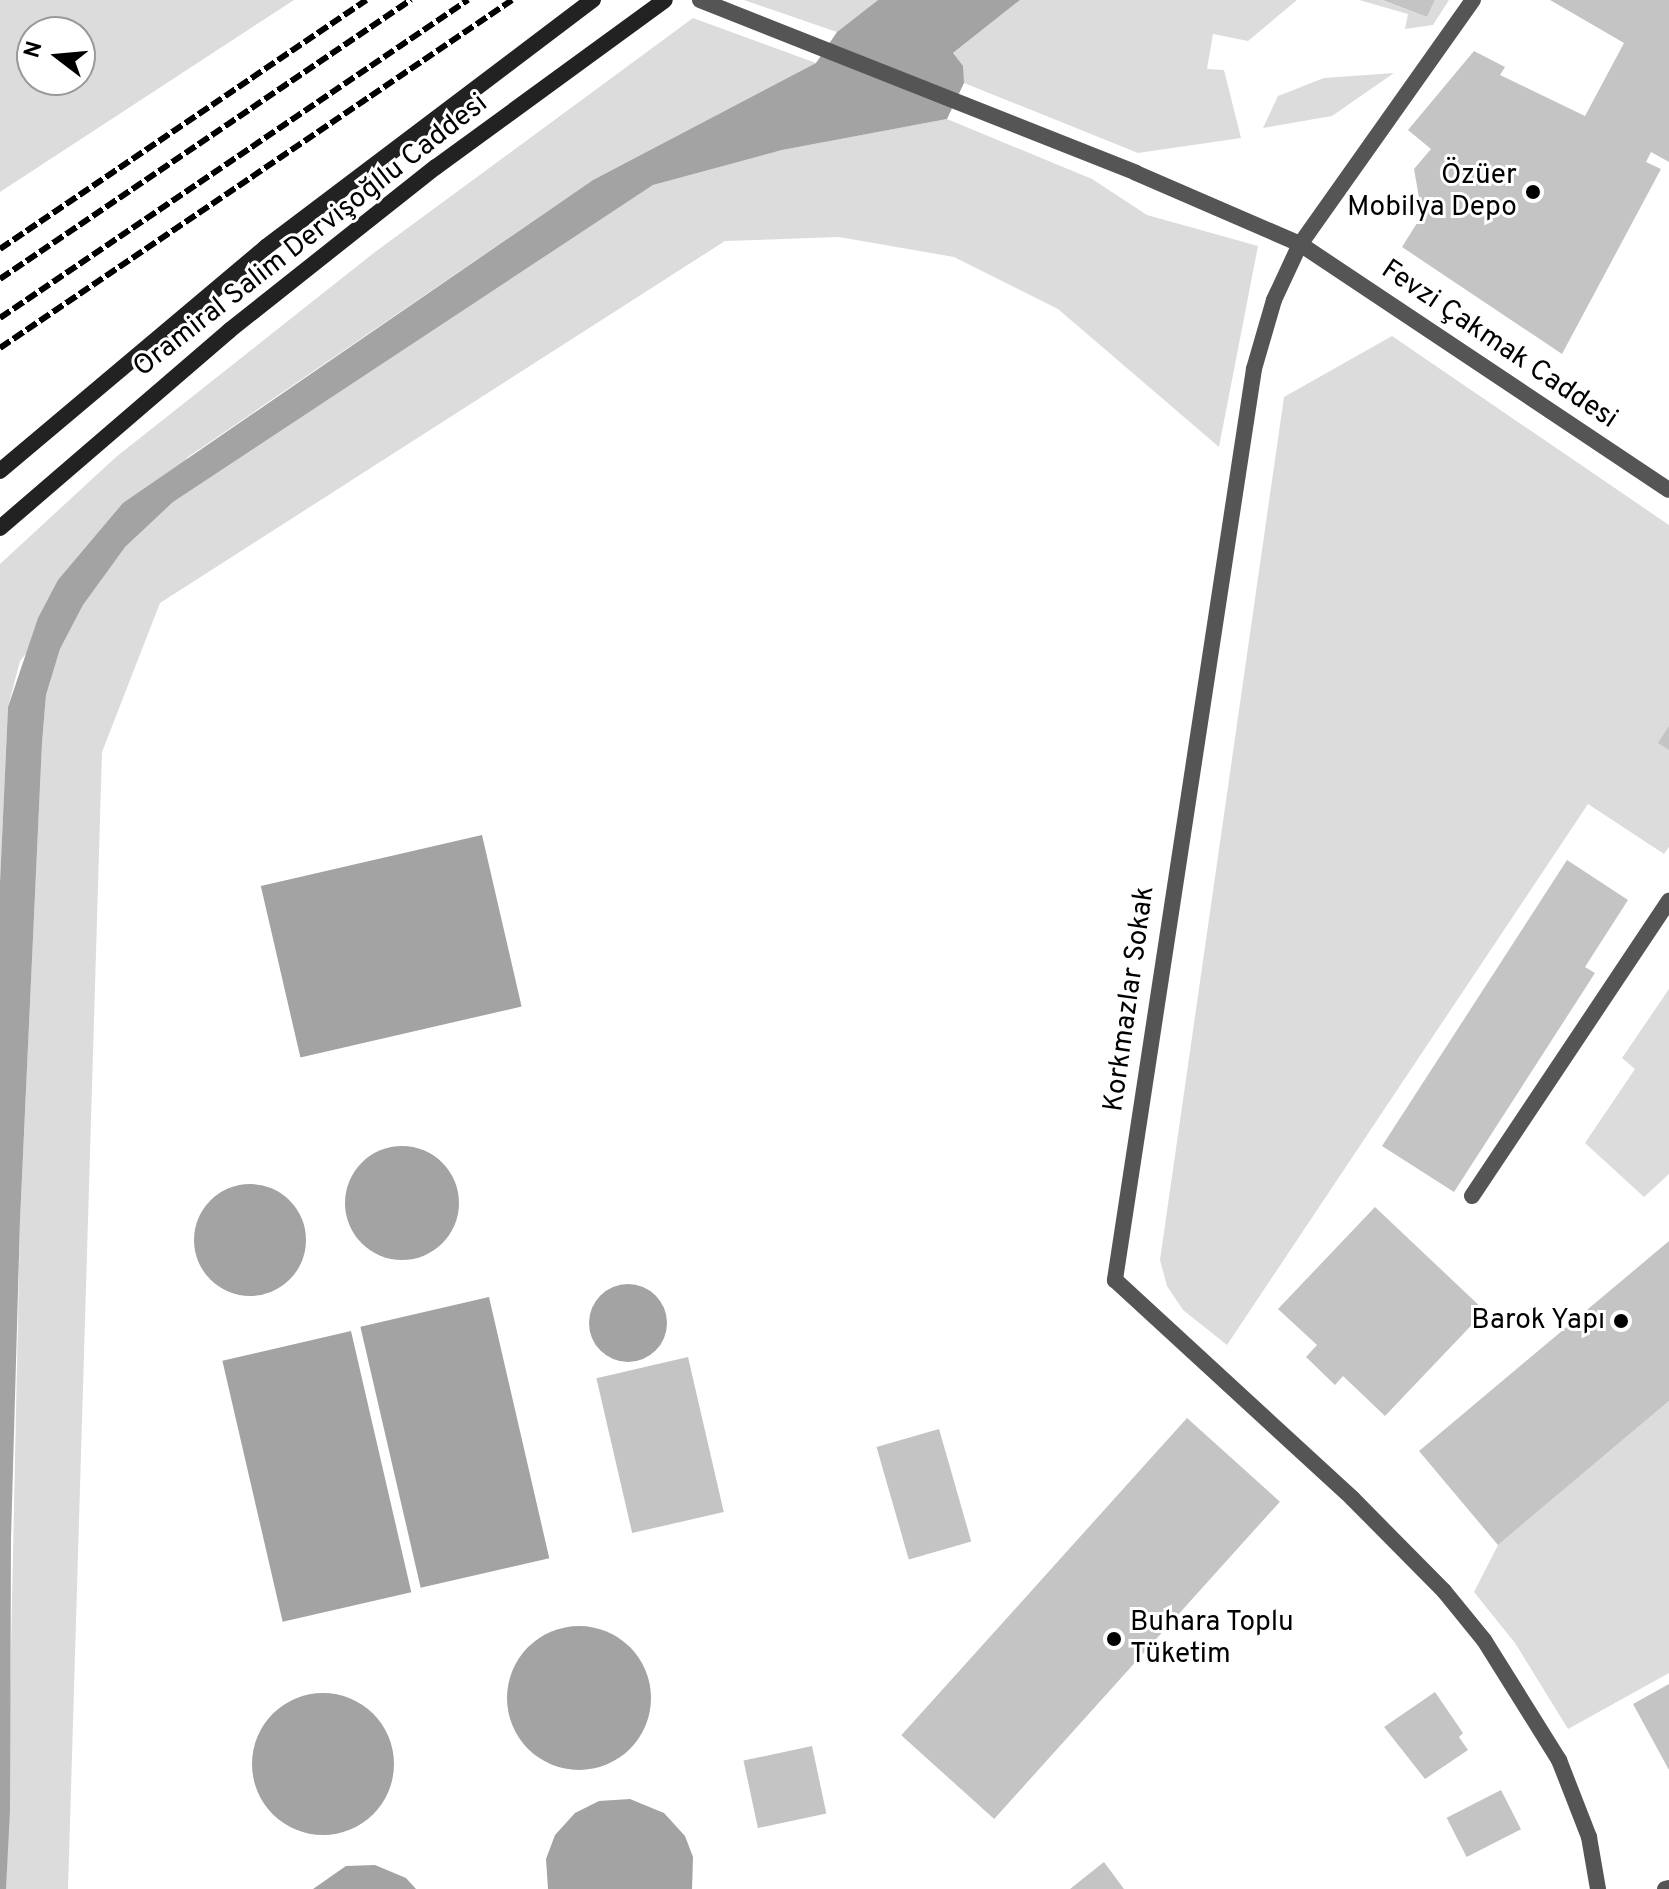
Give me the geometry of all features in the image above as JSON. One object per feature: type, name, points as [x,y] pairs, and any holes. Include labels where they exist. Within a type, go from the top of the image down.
[{"type":"main road","name":"Oramiral Salim Dervişoğllu Caddesi","points":[[0,471],[266,247],[593,0]]},
{"type":"main road","name":"Oramiral Salim Dervişoğllu Caddesi","points":[[0,528],[230,330],[470,141],[665,0]]},
{"type":"street","name":"Korkmazlar Sokak","points":[[1473,0],[1300,244],[1274,300],[1254,369],[1115,1280],[1352,1498],[1444,1591],[1484,1640],[1559,1760],[1589,1837],[1598,1889]]},
{"type":"street","name":"Fevzi Çakmak Caddesi","points":[[703,2],[1136,173],[1300,244],[1669,490]]},
{"type":"street","points":[[1472,1196],[1669,901]]},
{"type":"shaded area","points":[[0,0],[294,0],[0,192]]},
{"type":"shaded area","points":[[744,0],[878,0],[837,32]]},
{"type":"shaded area","points":[[878,0],[1020,0],[953,53],[963,66],[964,83],[947,119],[782,150],[653,185],[173,502],[125,547],[83,605],[60,649],[46,695],[42,743],[20,1220],[11,1539],[10,1810],[6,1889],[0,1889],[0,882],[8,707],[38,618],[58,580],[123,503],[593,180],[816,63],[837,32]]},
{"type":"shaded area","points":[[1020,0],[1297,0],[1248,41],[1213,34],[1207,69],[1224,70],[1241,138],[1138,153],[932,70]]},
{"type":"shaded area","points":[[1359,0],[1381,0],[1427,17],[1435,0],[1449,0],[1433,25],[1405,29],[1408,14]]},
{"type":"shaded area","points":[[693,18],[816,63],[593,180],[188,457],[20,661],[8,707],[0,882],[0,564],[116,457],[375,252]]},
{"type":"shaded area","points":[[1394,73],[1332,116],[1263,128],[1278,96],[1324,78]]},
{"type":"shaded area","points":[[947,119],[1092,179],[1147,215],[1258,246],[1219,447],[1058,309],[954,257],[839,237],[725,241],[160,603],[102,752],[68,1889],[6,1889],[20,1220],[42,743],[46,695],[60,649],[83,605],[124,547],[173,502],[653,185],[782,150]]},
{"type":"shaded area","points":[[1392,336],[1669,525],[1669,847],[1664,854],[1588,804],[1227,1345],[1183,1310],[1167,1286],[1160,1260],[1284,397]]},
{"type":"shaded area","points":[[482,835],[522,1006],[300,1058],[261,886]]},
{"type":"shaded area","points":[[1669,989],[1669,1174],[1644,1197],[1585,1143],[1635,1069],[1622,1058]]},
{"type":"shaded area","points":[[402,1146],[424,1150],[443,1162],[455,1181],[459,1203],[455,1225],[443,1244],[424,1256],[402,1260],[380,1256],[361,1244],[349,1225],[345,1203],[349,1181],[361,1162],[380,1150]]},
{"type":"shaded area","points":[[250,1184],[272,1188],[290,1200],[302,1218],[306,1240],[302,1262],[290,1280],[272,1292],[250,1296],[228,1292],[210,1280],[198,1262],[194,1240],[198,1218],[210,1200],[228,1188]]},
{"type":"shaded area","points":[[628,1284],[643,1287],[655,1296],[664,1308],[667,1323],[664,1338],[655,1350],[643,1359],[628,1362],[613,1359],[601,1350],[592,1338],[589,1323],[592,1308],[601,1296],[613,1287]]},
{"type":"shaded area","points":[[489,1297],[549,1558],[421,1588],[360,1327]]},
{"type":"shaded area","points":[[351,1331],[411,1592],[283,1622],[222,1361]]},
{"type":"shaded area","points":[[1669,1401],[1669,1673],[1568,1729],[1515,1643],[1474,1592],[1498,1545]]},
{"type":"shaded area","points":[[579,1626],[607,1631],[630,1647],[646,1670],[651,1698],[646,1726],[630,1749],[607,1765],[579,1770],[551,1765],[528,1749],[512,1726],[507,1698],[512,1670],[528,1647],[551,1631]]},
{"type":"shaded area","points":[[323,1693],[350,1698],[373,1714],[389,1737],[394,1764],[389,1791],[373,1814],[350,1830],[323,1835],[296,1830],[273,1814],[257,1791],[252,1764],[257,1737],[273,1714],[296,1698]]},
{"type":"shaded area","points":[[630,1799],[664,1813],[685,1836],[693,1857],[692,1889],[548,1889],[546,1859],[555,1835],[575,1813],[599,1801]]},
{"type":"shaded area","points":[[375,1865],[406,1878],[416,1889],[313,1889],[346,1866]]},
{"type":"building","points":[[1382,0],[1435,0],[1427,17]]},
{"type":"building","name":"Özüer Mobilya Depo","points":[[1550,0],[1669,0],[1669,162],[1651,152],[1646,162],[1661,169],[1562,354],[1402,247],[1422,215],[1414,169],[1431,149],[1408,130],[1474,51],[1505,67],[1500,75],[1585,116],[1624,43]]},
{"type":"building","points":[[1669,726],[1669,750],[1658,743]]},
{"type":"building","points":[[1567,860],[1628,900],[1585,967],[1595,973],[1454,1192],[1382,1146]]},
{"type":"building","points":[[1375,1207],[1485,1311],[1385,1416],[1343,1376],[1335,1385],[1306,1357],[1317,1345],[1278,1309]]},
{"type":"building","name":"Barok Yapı","points":[[1669,1241],[1669,1401],[1498,1545],[1419,1451]]},
{"type":"building","points":[[688,1357],[724,1512],[632,1533],[596,1378]]},
{"type":"building","name":"Buhara Toplu Tüketim","points":[[1187,1418],[1280,1502],[994,1819],[901,1735]]},
{"type":"building","points":[[939,1429],[971,1541],[909,1559],[877,1447]]},
{"type":"building","points":[[1669,1684],[1669,1770],[1633,1704]]},
{"type":"building","points":[[1435,1692],[1463,1733],[1459,1737],[1468,1750],[1425,1779],[1384,1727]]},
{"type":"building","points":[[812,1746],[826,1813],[758,1828],[744,1761]]},
{"type":"building","points":[[1501,1790],[1521,1829],[1467,1857],[1447,1818]]},
{"type":"building","points":[[1104,1862],[1124,1889],[1070,1889]]},
{"type":"railway","points":[[0,249],[366,0]]},
{"type":"railway","points":[[0,279],[411,0]]},
{"type":"railway","points":[[0,318],[468,0]]},
{"type":"railway","points":[[0,348],[512,0]]},
{"type":"place","name":"Özüer Mobilya Depo","points":[[1533,192]]},
{"type":"place","name":"Barok Yapı","points":[[1621,1321]]},
{"type":"place","name":"Buhara Toplu Tüketim","points":[[1114,1639]]}]
